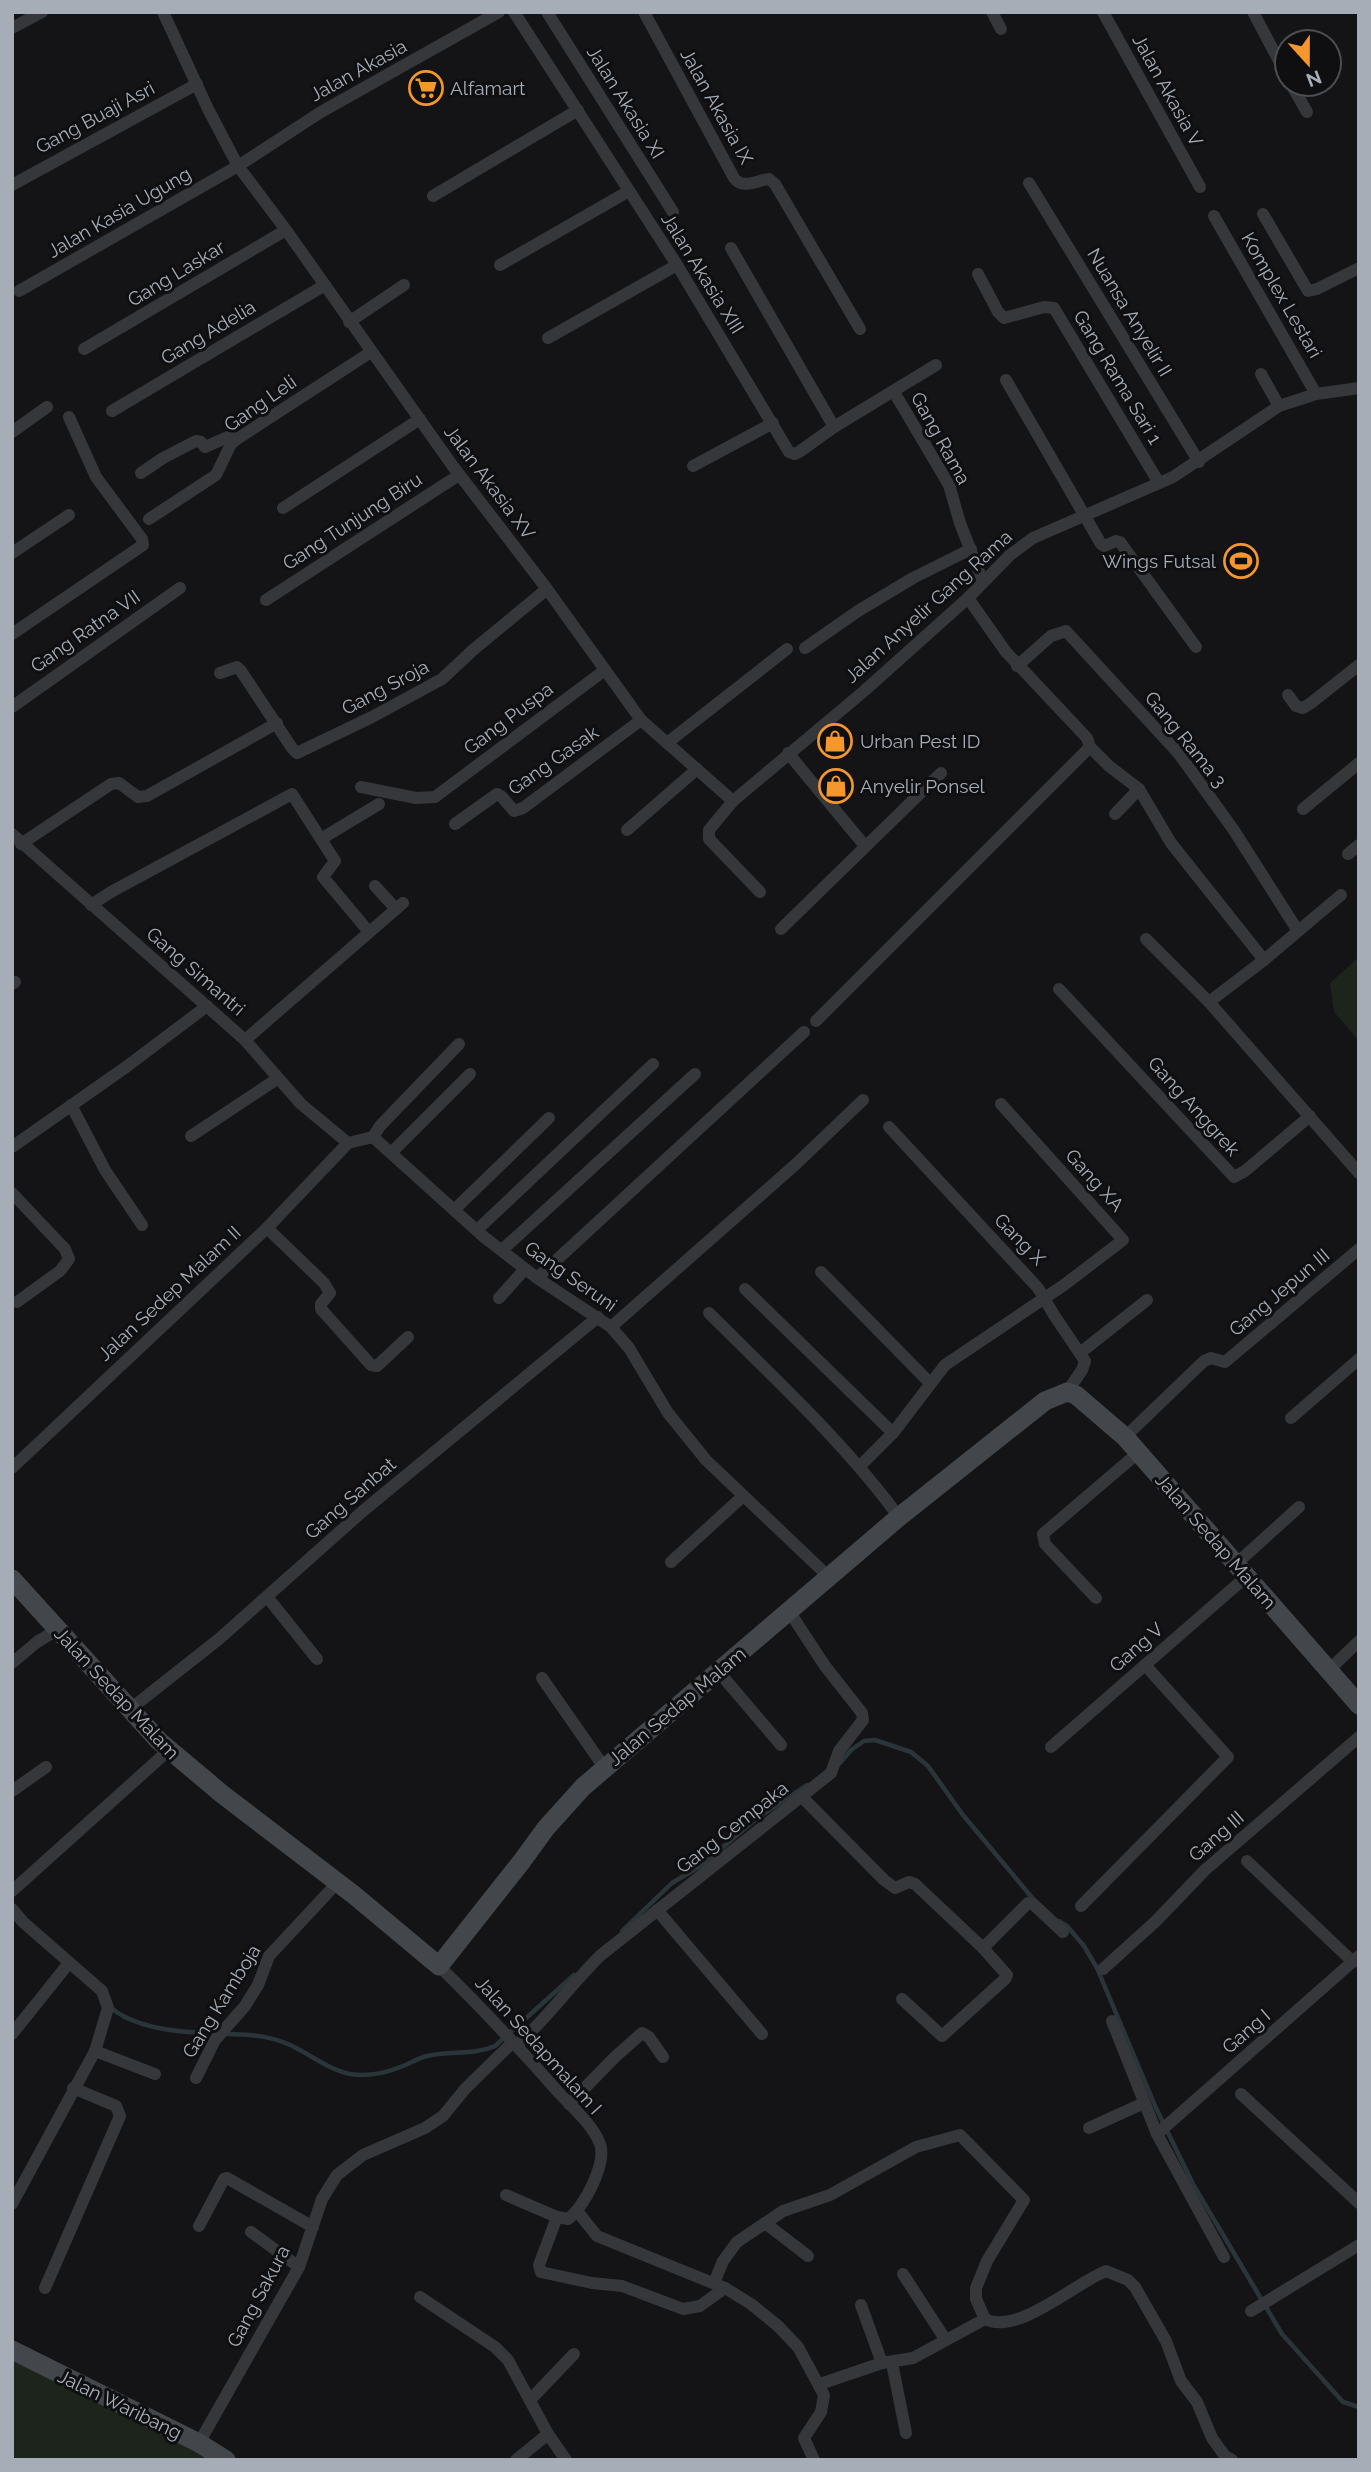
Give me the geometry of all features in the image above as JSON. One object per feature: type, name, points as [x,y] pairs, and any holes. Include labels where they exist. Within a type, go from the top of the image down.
[{"type":"street","points":[[12,28],[42,12]]},
{"type":"street","name":"Jalan Akasia XV","points":[[163,12],[238,166],[286,229],[459,475],[547,589],[641,720],[733,801]]},
{"type":"street","name":"Jalan Akasia","points":[[238,166],[321,112],[499,12]]},
{"type":"street","name":"Jalan Akasia XIII","points":[[514,12],[677,265],[787,450],[795,454],[936,365]]},
{"type":"street","name":"Jalan Akasia XI","points":[[547,12],[673,212]]},
{"type":"street","name":"Jalan Akasia IX","points":[[644,12],[734,178],[744,185],[769,179],[775,184],[860,329]]},
{"type":"street","points":[[992,12],[1001,29]]},
{"type":"street","name":"Jalan Akasia V","points":[[1103,12],[1200,187]]},
{"type":"street","points":[[1253,12],[1273,50]]},
{"type":"street","name":"Gang Buaji Asri","points":[[12,185],[197,85]]},
{"type":"street","points":[[1299,98],[1307,112]]},
{"type":"street","points":[[433,196],[578,110]]},
{"type":"street","name":"Jalan Kasia Ugung","points":[[19,291],[238,166]]},
{"type":"street","name":"Nuansa Anyelir II","points":[[1029,183],[1199,462]]},
{"type":"street","points":[[500,265],[629,191]]},
{"type":"street","points":[[1263,214],[1308,291],[1359,268]]},
{"type":"street","name":"Komplex Lestari","points":[[1214,216],[1316,394]]},
{"type":"street","name":"Gang Laskar","points":[[84,349],[286,229]]},
{"type":"street","points":[[730,248],[834,427]]},
{"type":"street","points":[[548,338],[677,265]]},
{"type":"street","name":"Gang Rama Sari 1","points":[[978,274],[998,312],[1004,318],[1044,307],[1054,308],[1159,483]]},
{"type":"street","name":"Gang Adelia","points":[[112,411],[324,285]]},
{"type":"street","points":[[349,322],[404,285]]},
{"type":"street","name":"Gang Leli","points":[[149,519],[216,475],[231,444],[237,439],[371,352]]},
{"type":"street","points":[[1261,374],[1279,406]]},
{"type":"street","points":[[1006,380],[1102,546],[1121,542],[1196,646]]},
{"type":"street","name":"Jalan Anyelir Gang Rama","points":[[760,892],[709,839],[709,830],[733,801],[863,692],[968,598],[1010,555],[1033,538],[1159,483],[1199,462],[1279,406],[1316,394],[1359,388]]},
{"type":"street","name":"Gang Rama","points":[[894,391],[949,485],[983,582]]},
{"type":"street","points":[[12,432],[47,407]]},
{"type":"street","points":[[12,634],[143,545],[142,539],[96,477],[69,417]]},
{"type":"street","points":[[283,508],[420,419]]},
{"type":"street","points":[[693,466],[773,423]]},
{"type":"street","points":[[141,473],[196,441],[205,447],[228,437],[237,439]]},
{"type":"street","name":"Gang Tunjung Biru","points":[[267,600],[459,475]]},
{"type":"street","points":[[12,553],[69,515]]},
{"type":"street","points":[[805,648],[858,611],[913,578],[971,549]]},
{"type":"street","name":"Gang Ratna VII","points":[[12,707],[180,588]]},
{"type":"street","name":"Gang Sroja","points":[[277,723],[297,752],[372,717],[442,680],[473,650],[547,589]]},
{"type":"street","points":[[968,598],[1017,666],[1087,738],[1090,747],[1139,789],[1171,843],[1264,960]]},
{"type":"street","name":"Gang Rama 3","points":[[1017,666],[1051,636],[1066,631],[1179,754],[1233,829],[1298,931]]},
{"type":"street","points":[[667,743],[787,649]]},
{"type":"street","points":[[1288,695],[1296,705],[1303,708],[1359,665]]},
{"type":"street","points":[[17,839],[111,784],[119,783],[138,797],[148,796],[277,723],[237,667],[220,673]]},
{"type":"street","name":"Gang Puspa","points":[[361,787],[416,798],[435,797],[605,670]]},
{"type":"street","name":"Gang Gasak","points":[[456,824],[497,794],[514,811],[523,808],[641,720]]},
{"type":"street","points":[[816,1021],[1090,747]]},
{"type":"street","points":[[788,753],[865,846]]},
{"type":"street","points":[[1303,809],[1359,763]]},
{"type":"street","points":[[627,830],[697,769]]},
{"type":"street","points":[[781,929],[941,774]]},
{"type":"street","points":[[1115,814],[1139,789]]},
{"type":"street","points":[[91,905],[292,794],[335,861],[323,877],[369,932]]},
{"type":"street","points":[[321,839],[379,804]]},
{"type":"street","name":"Gang Simantri","points":[[17,839],[245,1040],[301,1104],[348,1143]]},
{"type":"street","points":[[1348,854],[1359,845]]},
{"type":"street","points":[[245,1040],[400,906],[375,886]]},
{"type":"street","points":[[1209,1002],[1341,895]]},
{"type":"street","points":[[1146,939],[1209,1002],[1359,1173]]},
{"type":"street","name":"Gang Anggrek","points":[[1059,989],[1234,1177],[1245,1171],[1310,1116]]},
{"type":"street","points":[[14,1141],[71,1105],[207,1006]]},
{"type":"street","points":[[537,1278],[804,1032]]},
{"type":"street","points":[[348,1143],[373,1137],[380,1126],[459,1044]]},
{"type":"street","points":[[477,1230],[653,1064]]},
{"type":"street","points":[[391,1153],[470,1074]]},
{"type":"street","points":[[502,1250],[695,1074]]},
{"type":"street","points":[[191,1136],[277,1079]]},
{"type":"street","points":[[611,1327],[796,1164],[863,1100]]},
{"type":"street","name":"Gang XA","points":[[1001,1104],[1123,1240],[1044,1298]]},
{"type":"street","points":[[71,1105],[105,1170],[142,1224]]},
{"type":"street","points":[[454,1210],[549,1118]]},
{"type":"street","name":"Gang X","points":[[888,1127],[1032,1279],[1080,1353]]},
{"type":"street","name":"Gang Seruni","points":[[373,1137],[525,1269],[611,1327],[629,1348],[684,1434],[742,1497],[829,1577]]},
{"type":"street","name":"Jalan Sedep Malam II","points":[[12,1468],[267,1228],[348,1143]]},
{"type":"street","points":[[12,1193],[65,1249],[69,1259],[60,1271],[17,1302]]},
{"type":"street","points":[[267,1228],[324,1283],[330,1293],[321,1304],[321,1309],[371,1365],[377,1366],[408,1337]]},
{"type":"street","name":"Gang Jepun III","points":[[1132,1445],[1205,1361],[1211,1358],[1223,1363],[1359,1249]]},
{"type":"street","points":[[499,1298],[525,1269]]},
{"type":"street","points":[[821,1272],[930,1383]]},
{"type":"street","points":[[745,1289],[893,1433]]},
{"type":"street","points":[[860,1466],[893,1433],[950,1361],[1044,1298]]},
{"type":"street","points":[[1067,1392],[1084,1364],[1084,1357],[1080,1353],[1147,1300]]},
{"type":"street","points":[[709,1313],[860,1466],[900,1517]]},
{"type":"street","name":"Gang Sanbat","points":[[129,1710],[268,1598],[363,1511],[598,1317]]},
{"type":"street","points":[[1291,1418],[1359,1359]]},
{"type":"street","name":"Jalan Sedap Malam","points":[[12,1579],[129,1710],[169,1750],[439,1966],[559,1812],[604,1767],[900,1517],[1045,1401],[1067,1392],[1083,1398],[1132,1445],[1359,1705]]},
{"type":"street","points":[[1096,1598],[1045,1544],[1043,1534],[1132,1445]]},
{"type":"street","points":[[670,1562],[742,1497]]},
{"type":"street","name":"Gang V","points":[[1051,1748],[1145,1665],[1241,1570],[1299,1507]]},
{"type":"street","points":[[268,1598],[317,1659]]},
{"type":"street","name":"Gang Cempaka","points":[[510,2040],[542,2021],[573,1982],[601,1955],[801,1796],[834,1765],[839,1751],[860,1726],[862,1713],[837,1682],[789,1611]]},
{"type":"street","points":[[12,1663],[37,1642],[57,1630]]},
{"type":"street","points":[[1329,1670],[1359,1641]]},
{"type":"street","points":[[1081,1906],[1228,1757],[1145,1665]]},
{"type":"street","points":[[718,1671],[781,1745]]},
{"type":"street","points":[[542,1678],[604,1767]]},
{"type":"street","name":"Gang III","points":[[1103,1969],[1156,1921],[1205,1870],[1359,1737]]},
{"type":"street","points":[[12,1891],[169,1750]]},
{"type":"street","points":[[12,1791],[46,1767]]},
{"type":"street","points":[[801,1796],[891,1886],[898,1888],[909,1882],[915,1884],[1006,1972],[1006,1977],[945,2035],[938,2034],[902,1999]]},
{"type":"street","points":[[1247,1861],[1356,1959]]},
{"type":"street","name":"Gang Kamboja","points":[[196,2078],[215,2040],[245,2006],[258,1985],[269,1956],[337,1883]]},
{"type":"street","points":[[983,1948],[1028,1903],[1032,1903],[1063,1932]]},
{"type":"street","points":[[12,1909],[18,1926],[66,1966],[102,1991],[107,2003],[95,2051],[12,2204]]},
{"type":"street","points":[[657,1910],[762,2034]]},
{"type":"street","name":"Gang I","points":[[1162,2130],[1356,1959]]},
{"type":"street","points":[[12,2034],[66,1966]]},
{"type":"street","name":"Jalan Sedapmalam I","points":[[439,1966],[569,2104],[597,2138],[602,2155],[577,2211]]},
{"type":"street","points":[[1112,2021],[1144,2103],[1162,2130],[1224,2257]]},
{"type":"street","points":[[569,2104],[642,2033],[649,2037],[663,2057]]},
{"type":"street","name":"Gang Sakura","points":[[199,2443],[299,2267],[321,2199],[337,2175],[363,2155],[425,2128],[443,2116],[510,2040]]},
{"type":"street","points":[[95,2051],[155,2074]]},
{"type":"street","points":[[45,2288],[120,2116],[116,2106],[73,2088]]},
{"type":"street","points":[[1241,2094],[1359,2203]]},
{"type":"street","points":[[1089,2128],[1144,2103]]},
{"type":"street","points":[[557,2217],[539,2266],[541,2272],[592,2283],[622,2286],[683,2309],[707,2302],[720,2286],[730,2249],[788,2208],[817,2200],[916,2147],[960,2135],[1024,2200],[987,2261],[976,2288],[976,2299],[985,2319]]},
{"type":"street","points":[[199,2226],[209,2204],[227,2178],[313,2227]]},
{"type":"street","points":[[506,2195],[557,2217],[568,2219],[577,2211],[597,2236],[720,2286],[751,2304],[784,2332],[798,2347],[824,2395],[824,2405],[804,2438],[814,2460]]},
{"type":"street","points":[[765,2223],[808,2256]]},
{"type":"street","points":[[251,2232],[299,2267]]},
{"type":"street","points":[[1258,2307],[1359,2245]]},
{"type":"street","points":[[820,2384],[887,2363],[913,2358],[985,2319],[1000,2324],[1020,2318],[1106,2271],[1128,2280],[1138,2292],[1166,2341],[1181,2381],[1197,2402],[1224,2459]]},
{"type":"street","points":[[903,2274],[945,2339]]},
{"type":"street","points":[[420,2297],[495,2347],[514,2371],[548,2434],[566,2460]]},
{"type":"street","points":[[861,2305],[887,2363],[906,2433]]},
{"type":"street","name":"Jalan Waribang","points":[[12,2350],[199,2443],[226,2460]]},
{"type":"street","points":[[530,2400],[574,2354]]},
{"type":"street","points":[[516,2460],[548,2434]]},
{"type":"shaded area","points":[[1359,957],[1359,1041],[1334,1012],[1330,983]]},
{"type":"shaded area","points":[[12,2353],[215,2460],[12,2460]]},
{"type":"waterway","points":[[840,1763],[851,1750],[864,1741],[875,1740],[911,1752],[928,1766],[963,1815],[1034,1900]]},
{"type":"waterway","points":[[622,1931],[672,1883],[702,1865],[756,1819],[807,1785]]},
{"type":"waterway","points":[[1059,1921],[1067,1926],[1084,1946],[1097,1968],[1156,2108],[1194,2186],[1282,2334],[1343,2402],[1359,2407]]},
{"type":"waterway","points":[[225,2034],[272,2039],[343,2072],[357,2075],[377,2074],[427,2056],[478,2051],[495,2046],[574,1975]]},
{"type":"waterway","points":[[111,2008],[147,2026],[217,2033]]},
{"type":"place","name":"Alfamart","points":[[426,88]]},
{"type":"place","name":"Wings Futsal","points":[[1241,561]]},
{"type":"place","name":"Urban Pest ID","points":[[835,741]]},
{"type":"place","name":"Anyelir Ponsel","points":[[836,786]]}]
